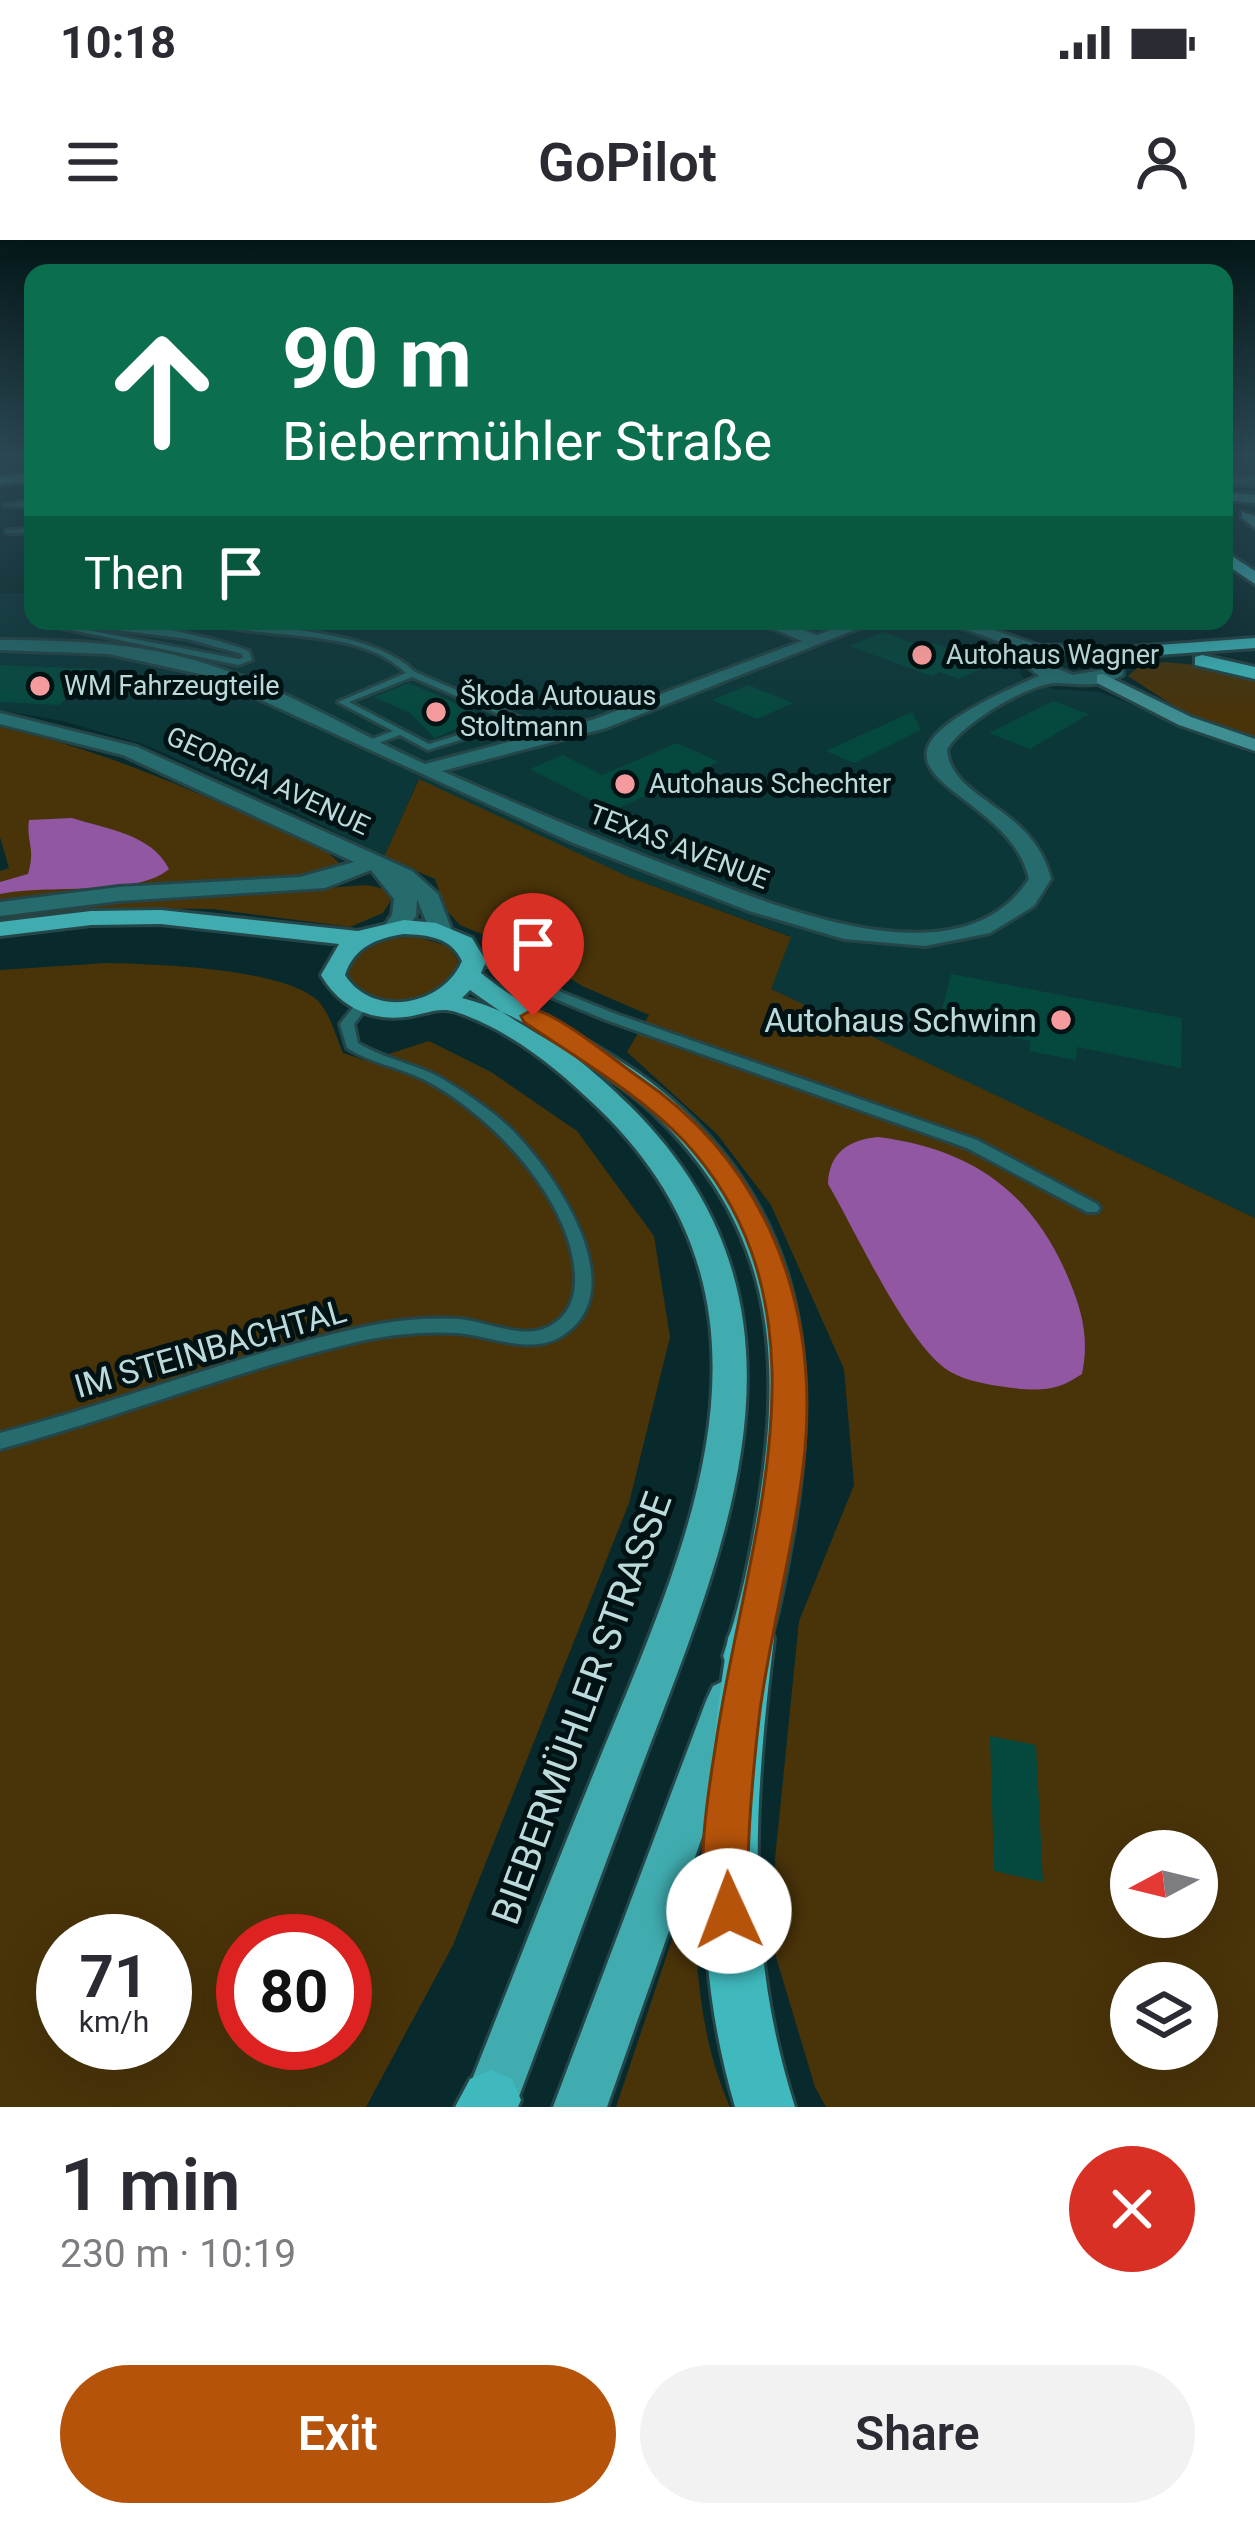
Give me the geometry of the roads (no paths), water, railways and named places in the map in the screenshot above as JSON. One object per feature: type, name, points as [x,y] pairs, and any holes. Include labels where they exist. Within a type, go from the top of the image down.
[{"type":"highway","points":[[1108,666],[1255,643]]},
{"type":"highway","points":[[1108,666],[1180,658],[1255,673]]},
{"type":"highway","points":[[751,1638],[732,1769],[726,1869],[734,1995],[765,2107]]},
{"type":"main road","points":[[1108,666],[1185,721],[1255,745]]},
{"type":"main road","points":[[0,929],[91,918],[161,916],[361,939]]},
{"type":"main road","points":[[472,969],[439,1000],[393,1009],[363,1004],[335,984],[334,966],[361,939],[395,928],[440,931],[464,943],[472,969],[658,1102],[721,1167],[758,1228],[777,1281],[791,1384],[788,1449],[751,1638],[580,2107]]},
{"type":"main road","points":[[0,948],[102,934],[174,932],[282,946],[334,966]]},
{"type":"main road","name":"BIEBERMÜHLER STRASSE","points":[[439,1000],[487,1015],[599,1093],[638,1130],[689,1198],[714,1252],[729,1335],[726,1427],[687,1584],[488,2105]]},
{"type":"street","points":[[36,645],[58,630]]},
{"type":"street","points":[[787,630],[817,641]]},
{"type":"street","points":[[423,770],[618,718],[846,630]]},
{"type":"street","points":[[992,630],[1040,650],[1063,647],[1108,666]]},
{"type":"street","name":"TEXAS AVENUE","points":[[0,646],[126,652],[210,670],[423,770],[652,868],[846,933],[938,937],[1009,914],[1034,894],[1040,879],[1028,844],[1014,827],[957,790],[939,764],[939,749],[946,734],[961,723],[1053,676]]},
{"type":"street","points":[[1040,650],[1031,662],[1053,676],[1108,666]]},
{"type":"street","name":"GEORGIA AVENUE","points":[[0,718],[130,751],[373,862],[421,887],[440,931]]},
{"type":"street","points":[[0,909],[119,894],[300,884],[373,862]]},
{"type":"street","name":"GEORGIA AVENUE","points":[[373,862],[406,898],[404,916],[395,928]]},
{"type":"lane","points":[[72,630],[238,662],[248,657],[236,649],[136,630]]},
{"type":"lane","points":[[280,630],[366,648],[401,663],[412,674],[555,735]]},
{"type":"lane","points":[[412,674],[342,702],[428,747],[519,719]]},
{"type":"lane","points":[[367,744],[401,731]]},
{"type":"lane","points":[[472,969],[508,963],[556,995],[611,1017],[972,1144],[1092,1208]]},
{"type":"lane","name":"IM STEINBACHTAL","points":[[0,1441],[252,1362],[371,1333],[424,1325],[464,1326],[530,1337],[554,1332],[572,1318],[585,1279],[577,1238],[529,1159],[506,1134],[429,1076],[352,1045],[346,1024],[363,1004]]},
{"type":"place","name":"Autohaus Wagner","points":[[922,655]]},
{"type":"place","name":"WM Fahrzeugteile","points":[[40,686]]},
{"type":"place","name":"Škoda Autouaus Stoltmann","points":[[436,712]]},
{"type":"place","name":"Autohaus Schechter","points":[[625,784]]},
{"type":"place","name":"Autohaus Schwinn","points":[[1061,1020]]}]
